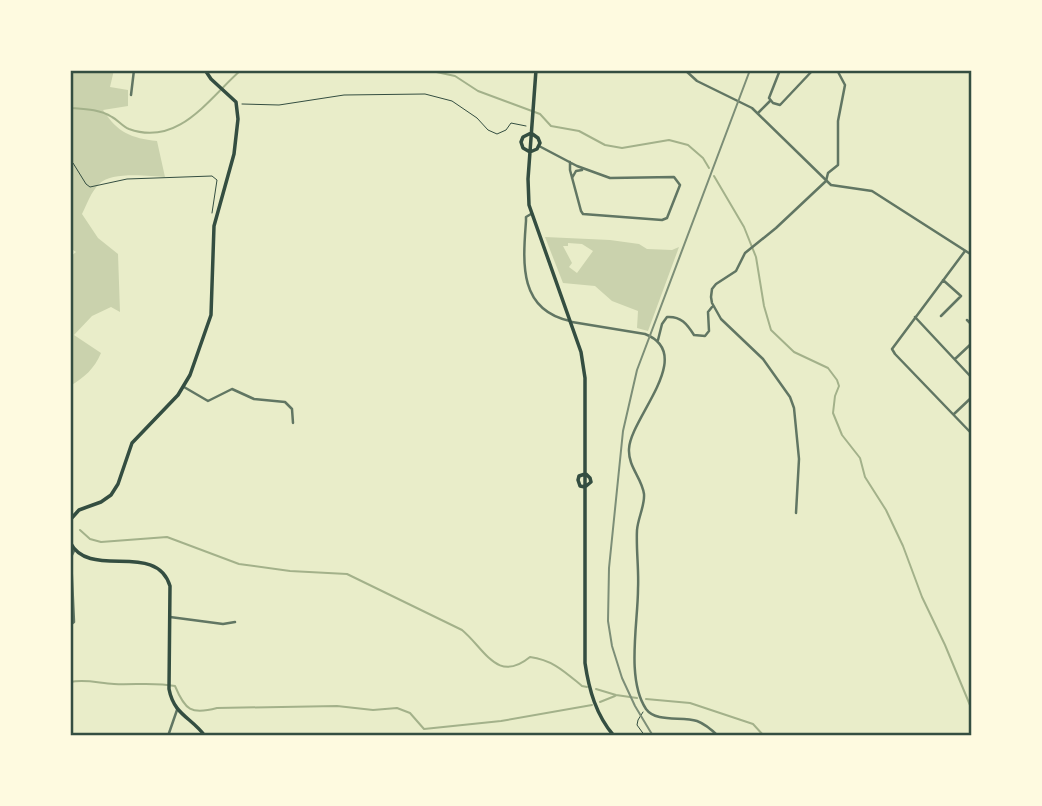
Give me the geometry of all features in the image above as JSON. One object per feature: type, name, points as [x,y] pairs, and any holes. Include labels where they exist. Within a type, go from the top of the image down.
[{"type":"main road","points":[[70,520],[79,510],[111,495],[118,484],[132,443],[184,387],[210,323],[214,226],[236,147],[238,119],[236,103],[205,70]]},
{"type":"main road","points":[[536,70],[528,197],[531,214],[581,352],[585,378],[585,474]]},
{"type":"main road","points":[[530,152],[539,146],[538,138],[531,133]]},
{"type":"main road","points":[[530,152],[523,148],[521,142],[523,136],[531,133]]},
{"type":"main road","points":[[585,474],[591,482],[585,487]]},
{"type":"main road","points":[[585,474],[578,480],[580,486],[585,487]]},
{"type":"main road","points":[[585,487],[585,663],[588,683],[601,719],[614,736]]},
{"type":"main road","points":[[70,542],[75,551],[84,558],[148,564],[159,568],[167,576],[170,586],[171,699],[177,710],[205,736]]},
{"type":"street","points":[[131,95],[134,70]]},
{"type":"street","points":[[685,70],[697,81],[739,100],[758,113],[826,181],[840,188],[872,191],[972,255]]},
{"type":"street","points":[[758,113],[770,101],[770,93],[780,70]]},
{"type":"street","points":[[770,101],[780,104],[813,70]]},
{"type":"street","points":[[796,513],[799,459],[794,408],[790,397],[763,359],[729,328],[713,307],[711,296],[716,284],[732,275],[745,253],[826,181],[828,173],[838,165],[838,121],[845,85],[837,70]]},
{"type":"street","points":[[539,146],[597,175],[624,179],[674,177],[680,185],[667,218],[662,220],[582,214],[570,162]]},
{"type":"street","points":[[572,178],[576,172],[585,169]]},
{"type":"street","points":[[531,214],[526,221],[523,261],[527,284],[543,310],[550,315],[572,321],[645,334],[657,340],[664,352],[662,372],[656,390],[636,427],[629,448],[631,467],[644,493],[637,533],[636,677],[646,708],[655,715],[697,721],[718,736]]},
{"type":"street","points":[[965,251],[892,349],[972,434]]},
{"type":"street","points":[[941,316],[961,296],[943,280]]},
{"type":"street","points":[[657,340],[667,317],[679,318],[694,335],[705,336],[709,331],[708,312],[713,307]]},
{"type":"street","points":[[915,317],[972,377]]},
{"type":"street","points":[[967,320],[972,324]]},
{"type":"street","points":[[955,359],[972,343]]},
{"type":"street","points":[[968,347],[972,351]]},
{"type":"street","points":[[184,387],[208,401],[232,389],[254,400],[285,402],[292,409],[293,423]]},
{"type":"street","points":[[953,415],[972,397]]},
{"type":"street","points":[[70,625],[74,622],[71,557],[75,551]]},
{"type":"street","points":[[170,617],[223,624],[235,622]]},
{"type":"street","points":[[168,736],[177,710]]},
{"type":"path","points":[[236,103],[279,105],[344,95],[425,94],[452,101],[497,134],[515,122],[531,127]]},
{"type":"path","points":[[70,163],[90,187],[127,179],[212,176],[217,180],[218,186],[212,216]]},
{"type":"path","points":[[645,736],[637,725],[646,708]]},
{"type":"green space","points":[[70,70],[114,70],[110,87],[128,90],[128,106],[103,110],[114,124],[126,133],[157,141],[165,177],[130,175],[105,180],[94,191],[82,214],[98,238],[118,254],[120,312],[111,307],[92,316],[74,335],[101,353],[88,372],[70,386],[70,257],[76,252],[70,248]]},
{"type":"green space","points":[[545,237],[610,240],[639,244],[647,249],[672,250],[679,247],[648,331],[637,328],[638,311],[612,301],[595,286],[563,283]],"holes":[[[568,243],[582,244],[593,251],[577,273],[569,267],[572,263],[563,246],[568,246]]]},
{"type":"waterway","points":[[70,108],[102,112],[129,129],[147,133],[163,131],[192,117],[241,70]]},
{"type":"waterway","points":[[427,70],[455,76],[478,91],[540,114],[551,126],[579,131],[605,145],[622,148],[669,140],[688,145],[703,158],[709,168]]},
{"type":"waterway","points":[[714,176],[744,227],[756,257],[771,330],[794,352],[828,368],[837,380],[839,386],[833,413],[842,435],[860,458],[865,477],[886,510],[903,546],[922,597],[972,710]]},
{"type":"waterway","points":[[80,530],[90,539],[101,542],[167,537],[239,564],[290,571],[347,574],[462,630],[492,661],[500,665],[509,667],[530,657],[538,659],[558,667],[587,687]]},
{"type":"waterway","points":[[70,682],[175,686],[182,701],[190,709],[201,711],[217,708],[337,706],[373,710],[397,708],[410,713],[424,729],[501,721],[592,705]]},
{"type":"waterway","points":[[596,689],[637,698]]},
{"type":"waterway","points":[[600,702],[615,696]]},
{"type":"waterway","points":[[646,699],[690,703],[753,724],[764,736]]},
{"type":"railway","points":[[653,736],[622,678],[608,621],[609,568],[623,431],[637,370],[750,70]]}]
